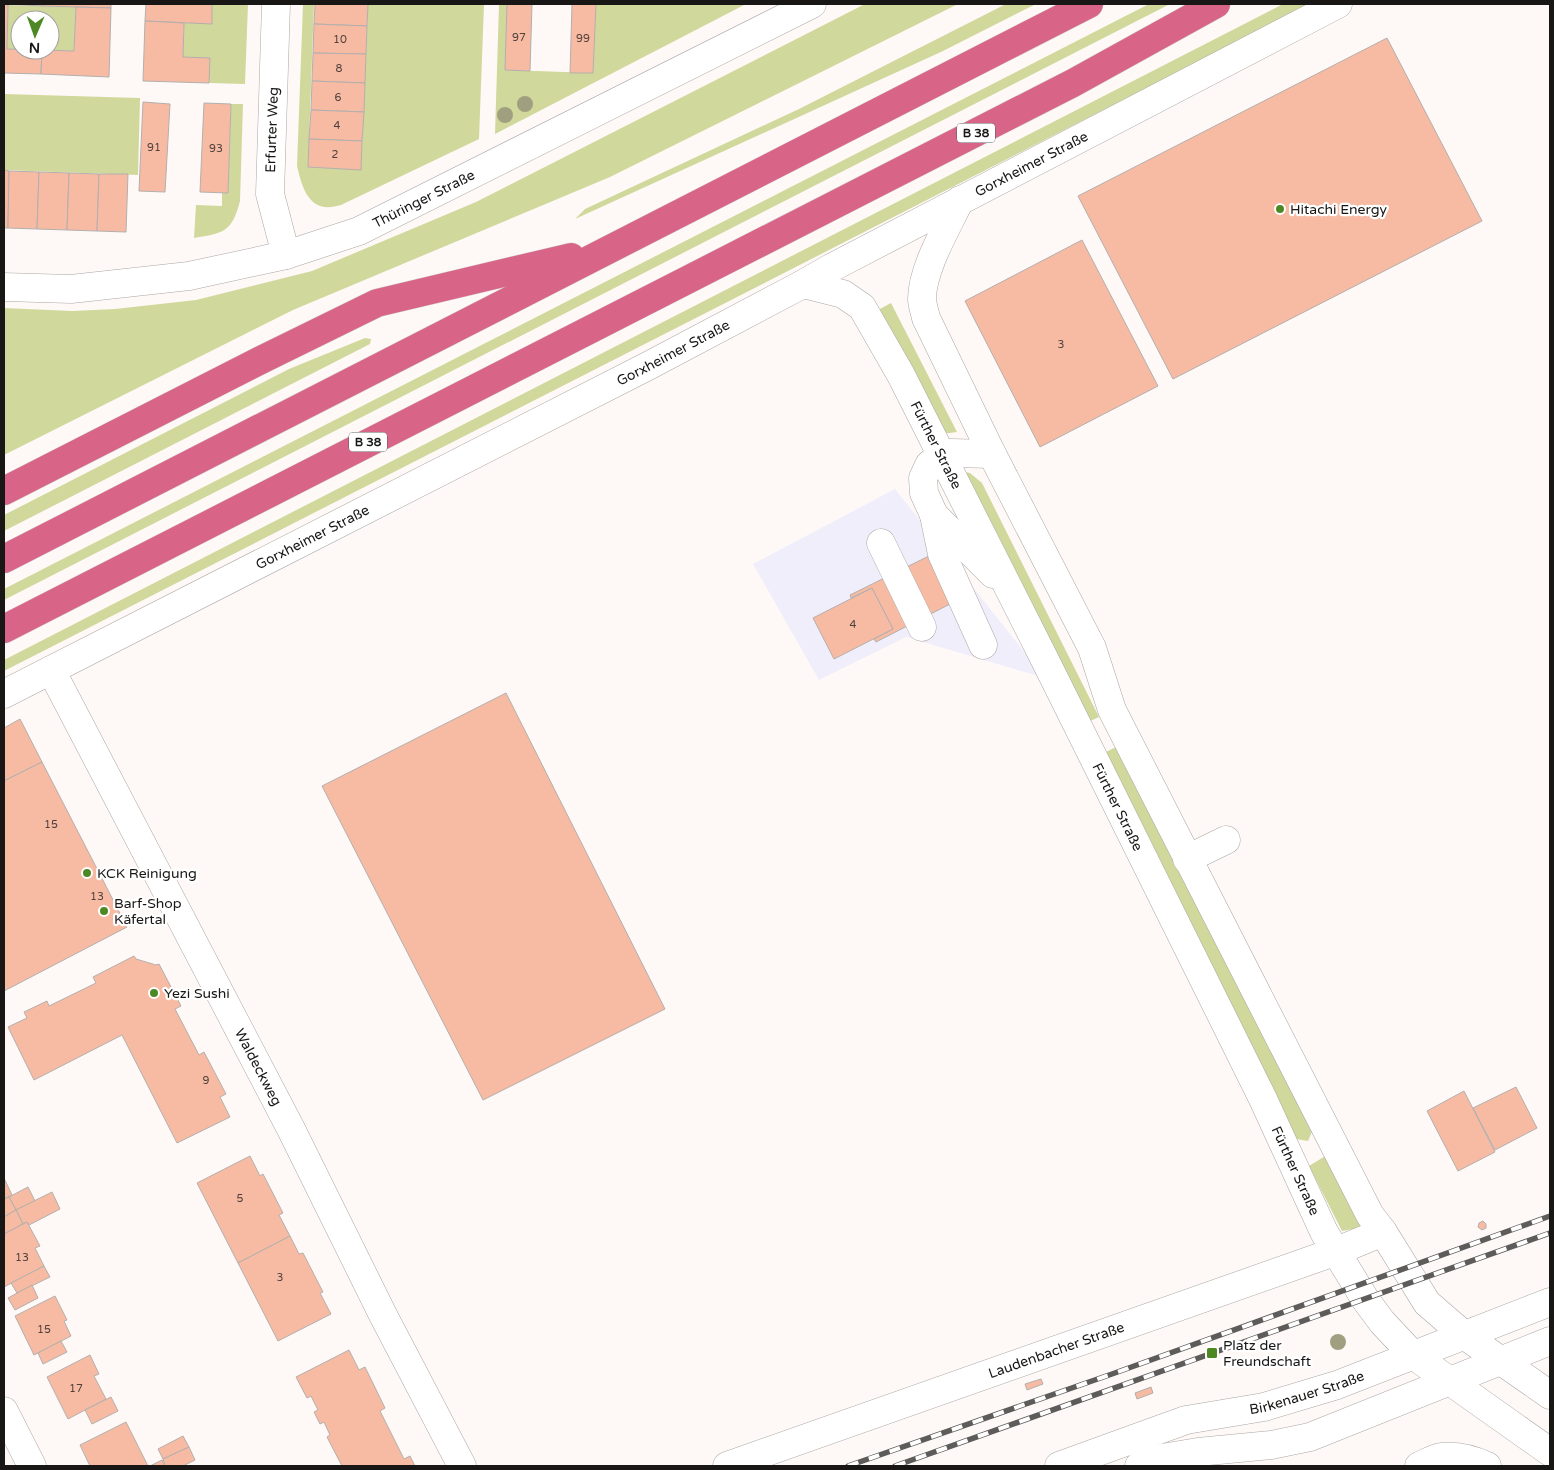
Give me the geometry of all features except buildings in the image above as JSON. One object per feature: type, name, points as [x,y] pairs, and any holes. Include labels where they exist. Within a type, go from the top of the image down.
[{"type":"highway","points":[[4,560],[1089,4]]},
{"type":"highway","name":"B 38","points":[[4,629],[1073,83],[1216,4]]},
{"type":"highway","points":[[4,491],[263,358],[378,303],[614,247]]},
{"type":"street","name":"Erfurter Weg","points":[[276,4],[270,194],[286,255]]},
{"type":"street","name":"Thüringer Straße","points":[[4,287],[71,289],[189,276],[286,255],[358,231],[812,4]]},
{"type":"street","name":"Gorxheimer Straße","points":[[4,694],[646,367],[960,200],[1338,4]]},
{"type":"street","points":[[960,200],[939,242],[926,277],[922,299],[926,318],[992,454],[1092,648],[1112,710],[1370,1215],[1383,1232],[1427,1303],[1464,1335],[1550,1395]]},
{"type":"street","name":"Fürther Straße","points":[[803,284],[843,294],[862,307],[901,375],[1293,1160],[1324,1232],[1365,1299],[1382,1322],[1413,1355],[1550,1452]]},
{"type":"street","points":[[983,645],[942,554],[934,515],[924,493],[923,478],[929,465],[941,455],[951,453],[992,454]]},
{"type":"street","points":[[934,515],[1011,593]]},
{"type":"street","points":[[881,543],[922,627]]},
{"type":"street","name":"Waldeckweg","points":[[50,670],[291,1128],[383,1315],[462,1466]]},
{"type":"street","points":[[1188,858],[1226,840]]},
{"type":"street","points":[[1293,1160],[1322,1147],[1330,1140]]},
{"type":"street","name":"Laudenbacher Straße","points":[[727,1466],[1337,1251],[1383,1232]]},
{"type":"street","name":"Birkenauer Straße","points":[[1059,1466],[1186,1420],[1273,1404],[1337,1385],[1550,1302]]},
{"type":"street","points":[[1139,1466],[1171,1456],[1272,1446],[1310,1437],[1550,1341]]},
{"type":"street","points":[[4,1410],[32,1466]]},
{"type":"street","points":[[1419,1466],[1440,1457],[1464,1458],[1487,1466]]},
{"type":"shaded area","points":[[895,489],[1045,678],[906,637],[819,680],[753,564]]},
{"type":"green space","points":[[212,4],[248,4],[245,84],[209,83],[183,57],[184,23],[212,23]]},
{"type":"green space","points":[[303,4],[314,4],[308,167],[361,169],[368,4],[484,4],[479,139],[341,205],[327,207],[313,202],[305,192],[297,166]]},
{"type":"green space","points":[[499,4],[507,4],[506,70],[593,73],[596,4],[746,4],[495,134]]},
{"type":"green space","points":[[865,4],[958,4],[610,177],[293,310],[4,455],[4,308],[72,311],[115,309],[196,300],[312,271],[476,202]]},
{"type":"green space","points":[[1006,4],[1036,4],[943,51],[575,219],[585,209],[799,109]]},
{"type":"green space","points":[[1149,4],[1170,4],[4,600],[4,589]]},
{"type":"green space","points":[[1283,4],[1311,4],[4,671],[4,660]]},
{"type":"green space","points":[[8,5],[76,7],[74,51],[60,51],[60,10],[10,10],[10,49],[7,49]]},
{"type":"green space","points":[[4,94],[140,98],[138,175],[4,170]]},
{"type":"green space","points":[[231,104],[243,104],[240,201],[230,225],[220,232],[194,238],[196,205],[222,206],[222,193],[228,193]]},
{"type":"green space","points":[[891,303],[957,432],[941,434],[878,310]]},
{"type":"green space","points":[[365,338],[371,339],[370,344],[4,531],[4,515],[289,369]]},
{"type":"green space","points":[[959,471],[970,473],[982,483],[1099,717],[1086,723]]},
{"type":"green space","points":[[1120,745],[1313,1129],[1308,1141],[1296,1139],[1102,754]]},
{"type":"green space","points":[[1327,1155],[1363,1227],[1342,1231],[1309,1166]]},
{"type":"railway","points":[[848,1466],[1112,1374],[1550,1216]]},
{"type":"railway","points":[[895,1466],[1550,1233]]},
{"type":"place","name":"Hitachi Energy","points":[[1280,209]]},
{"type":"place","name":"KCK Reinigung","points":[[87,873]]},
{"type":"place","name":"Barf-Shop Käfertal","points":[[104,911]]},
{"type":"place","name":"Yezi Sushi","points":[[154,993]]},
{"type":"place","name":"Platz der Freundschaft","points":[[1212,1353]]}]
